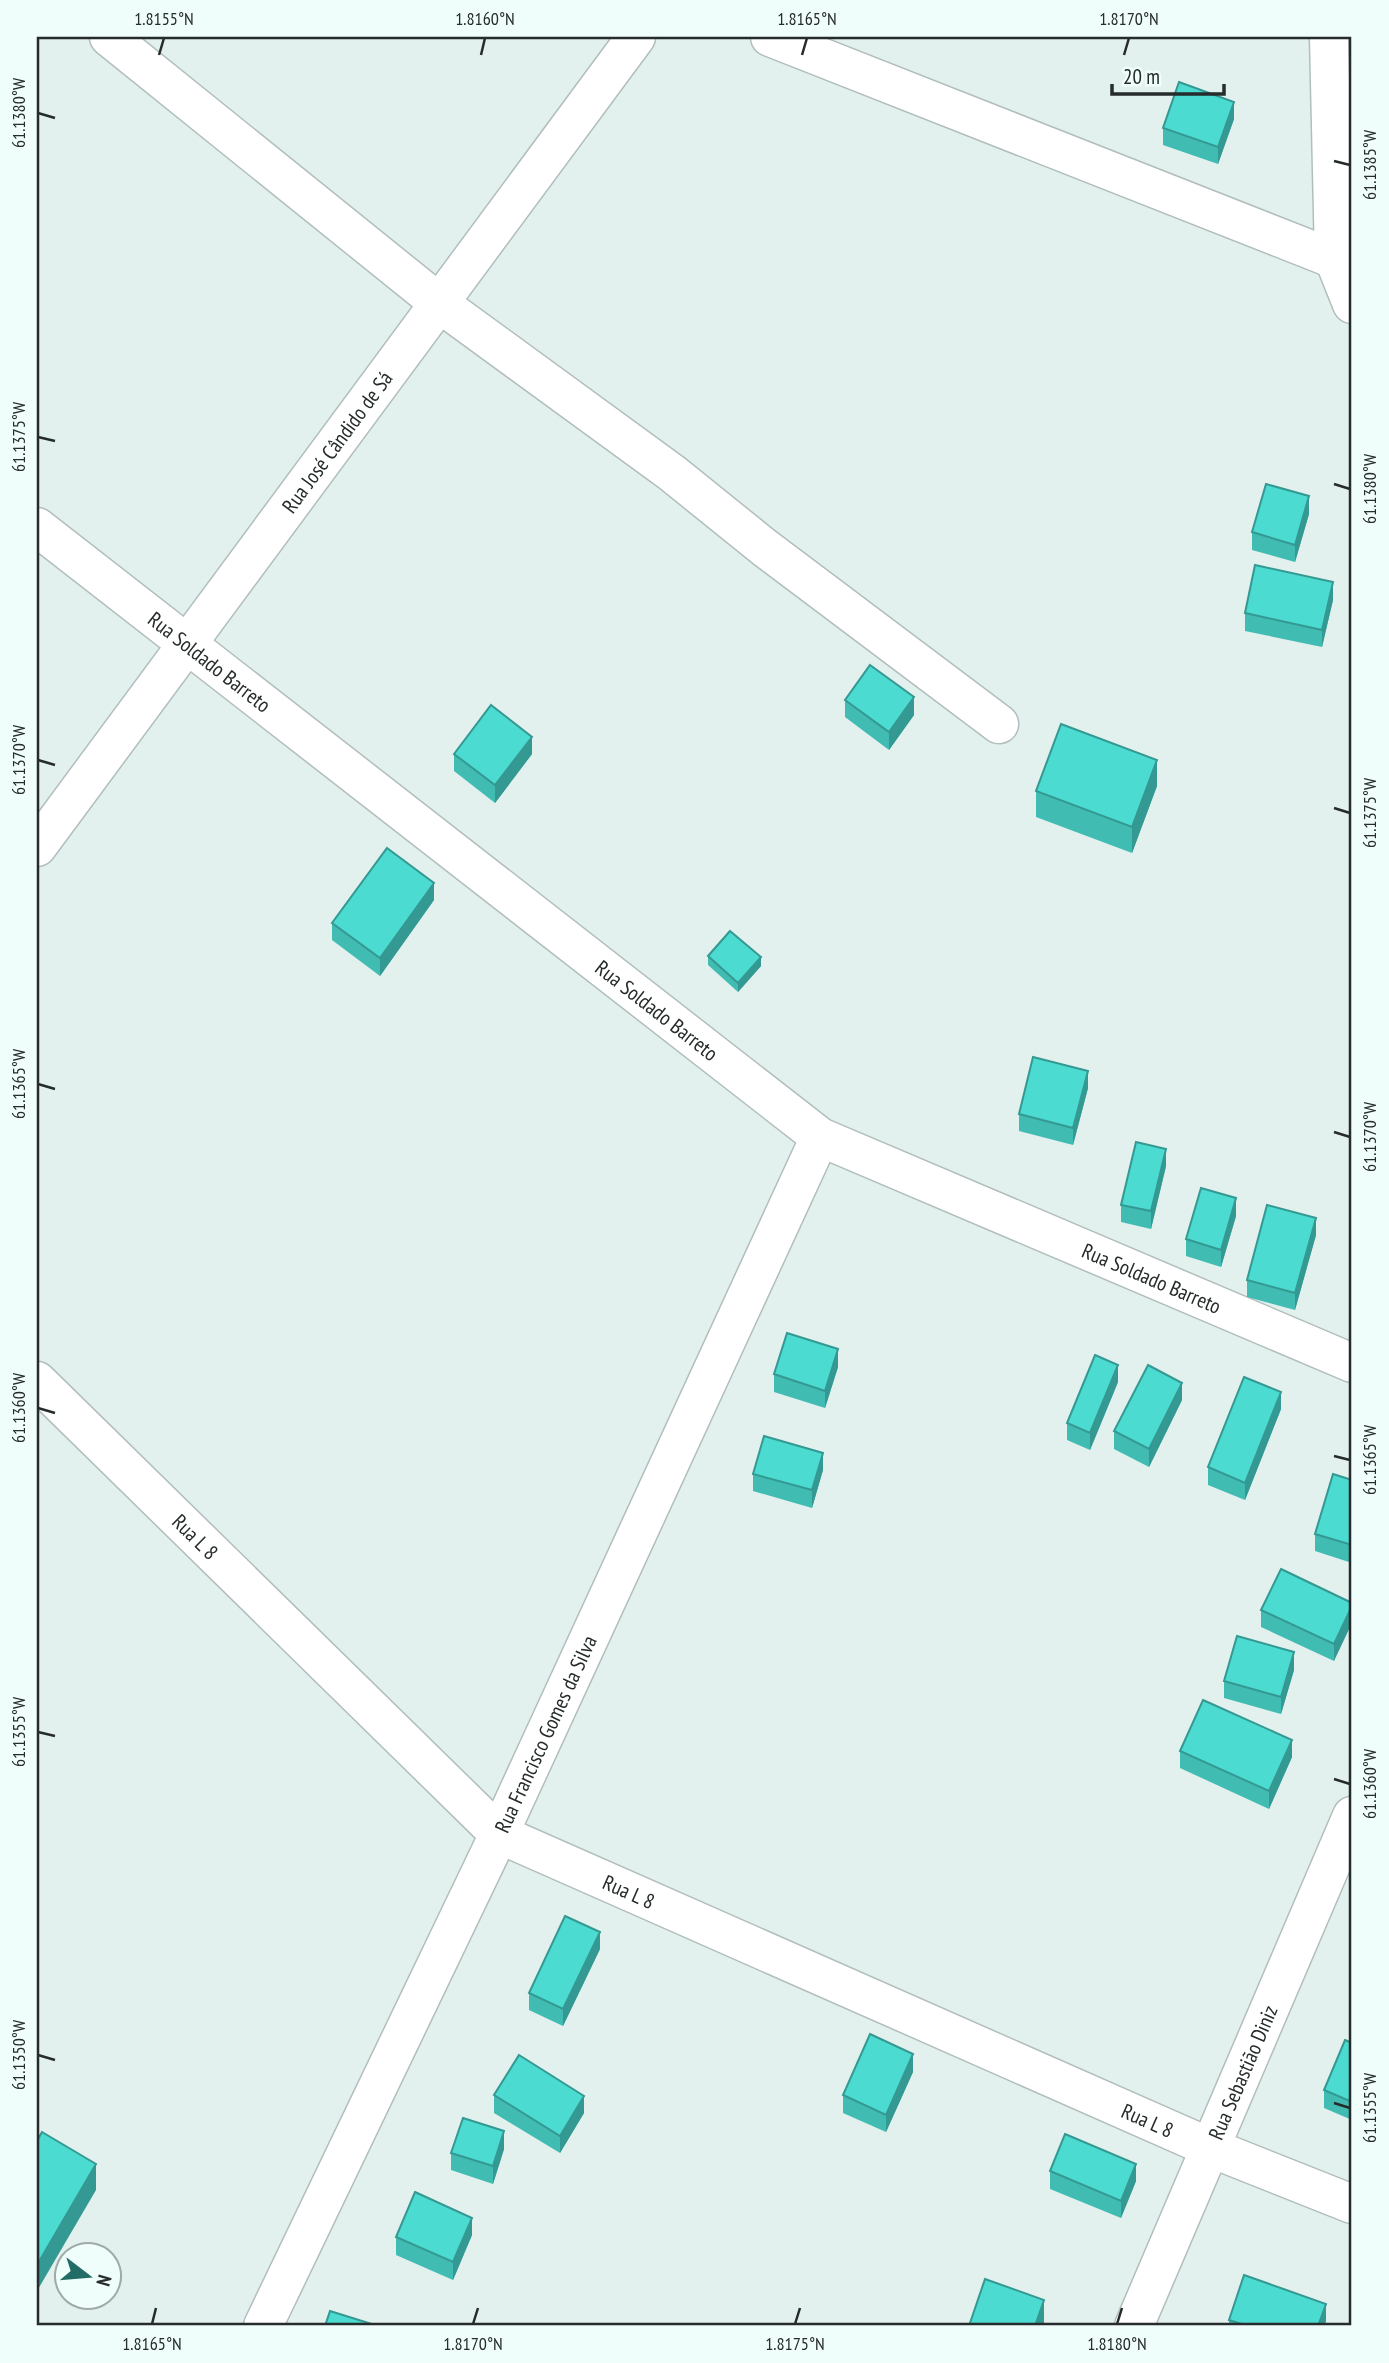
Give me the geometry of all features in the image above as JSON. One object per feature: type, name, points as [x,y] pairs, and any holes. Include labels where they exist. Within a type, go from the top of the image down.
[{"type":"street","points":[[109,37],[439,303],[672,473],[765,548],[999,724]]},
{"type":"street","name":"Rua José Cândido de Sá","points":[[37,847],[636,37]]},
{"type":"street","points":[[770,37],[1334,259]]},
{"type":"street","points":[[1329,37],[1334,259],[1352,304]]},
{"type":"street","name":"Rua Soldado Barreto","points":[[37,527],[820,1137],[1352,1363]]},
{"type":"street","name":"Rua Francisco Gomes da Silva","points":[[263,2326],[499,1834],[820,1137]]},
{"type":"street","name":"Rua L 8","points":[[37,1381],[499,1834],[1211,2148],[1352,2204]]},
{"type":"street","name":"Rua Sebastião Diniz","points":[[1134,2326],[1352,1816]]},
{"type":"building","points":[[1179,82],[1234,102],[1218,147],[1163,128]]},
{"type":"building","points":[[1266,484],[1309,496],[1295,545],[1252,532]]},
{"type":"building","points":[[1255,565],[1333,582],[1322,630],[1245,613]]},
{"type":"building","points":[[870,665],[914,697],[889,732],[845,700]]},
{"type":"building","points":[[491,705],[532,737],[495,785],[454,754]]},
{"type":"building","points":[[1061,724],[1157,760],[1132,827],[1036,791]]},
{"type":"building","points":[[387,848],[434,883],[380,958],[332,923]]},
{"type":"building","points":[[730,931],[761,957],[738,983],[708,956]]},
{"type":"building","points":[[1033,1057],[1088,1071],[1073,1128],[1019,1114]]},
{"type":"building","points":[[1136,1142],[1166,1149],[1151,1211],[1121,1205]]},
{"type":"building","points":[[1201,1188],[1236,1198],[1221,1250],[1186,1239]]},
{"type":"building","points":[[1267,1205],[1316,1218],[1295,1293],[1247,1280]]},
{"type":"building","points":[[787,1333],[838,1349],[825,1391],[774,1374]]},
{"type":"building","points":[[1095,1355],[1118,1365],[1090,1433],[1067,1423]]},
{"type":"building","points":[[1148,1365],[1182,1383],[1149,1449],[1114,1431]]},
{"type":"building","points":[[1244,1377],[1281,1392],[1245,1483],[1208,1467]]},
{"type":"building","points":[[764,1436],[823,1453],[812,1490],[753,1474]]},
{"type":"building","points":[[1333,1474],[1352,1480],[1352,1545],[1315,1534]]},
{"type":"building","points":[[1281,1569],[1352,1603],[1334,1644],[1261,1610]]},
{"type":"building","points":[[1237,1636],[1294,1652],[1281,1697],[1224,1681]]},
{"type":"building","points":[[1203,1700],[1292,1740],[1269,1791],[1180,1751]]},
{"type":"building","points":[[565,1916],[600,1932],[563,2009],[529,1993]]},
{"type":"building","points":[[870,2034],[913,2054],[886,2115],[843,2095]]},
{"type":"building","points":[[1345,2040],[1352,2043],[1352,2102],[1324,2090]]},
{"type":"building","points":[[519,2055],[584,2096],[560,2136],[494,2095]]},
{"type":"building","points":[[463,2118],[504,2131],[493,2166],[451,2153]]},
{"type":"building","points":[[42,2132],[96,2164],[37,2265],[37,2141]]},
{"type":"building","points":[[1065,2134],[1136,2164],[1121,2201],[1050,2171]]},
{"type":"building","points":[[415,2192],[472,2218],[453,2262],[396,2237]]},
{"type":"building","points":[[1244,2275],[1326,2304],[1318,2326],[1248,2326],[1229,2320]]},
{"type":"building","points":[[985,2279],[1044,2300],[1035,2326],[969,2326]]},
{"type":"building","points":[[330,2311],[378,2326],[325,2326]]}]
